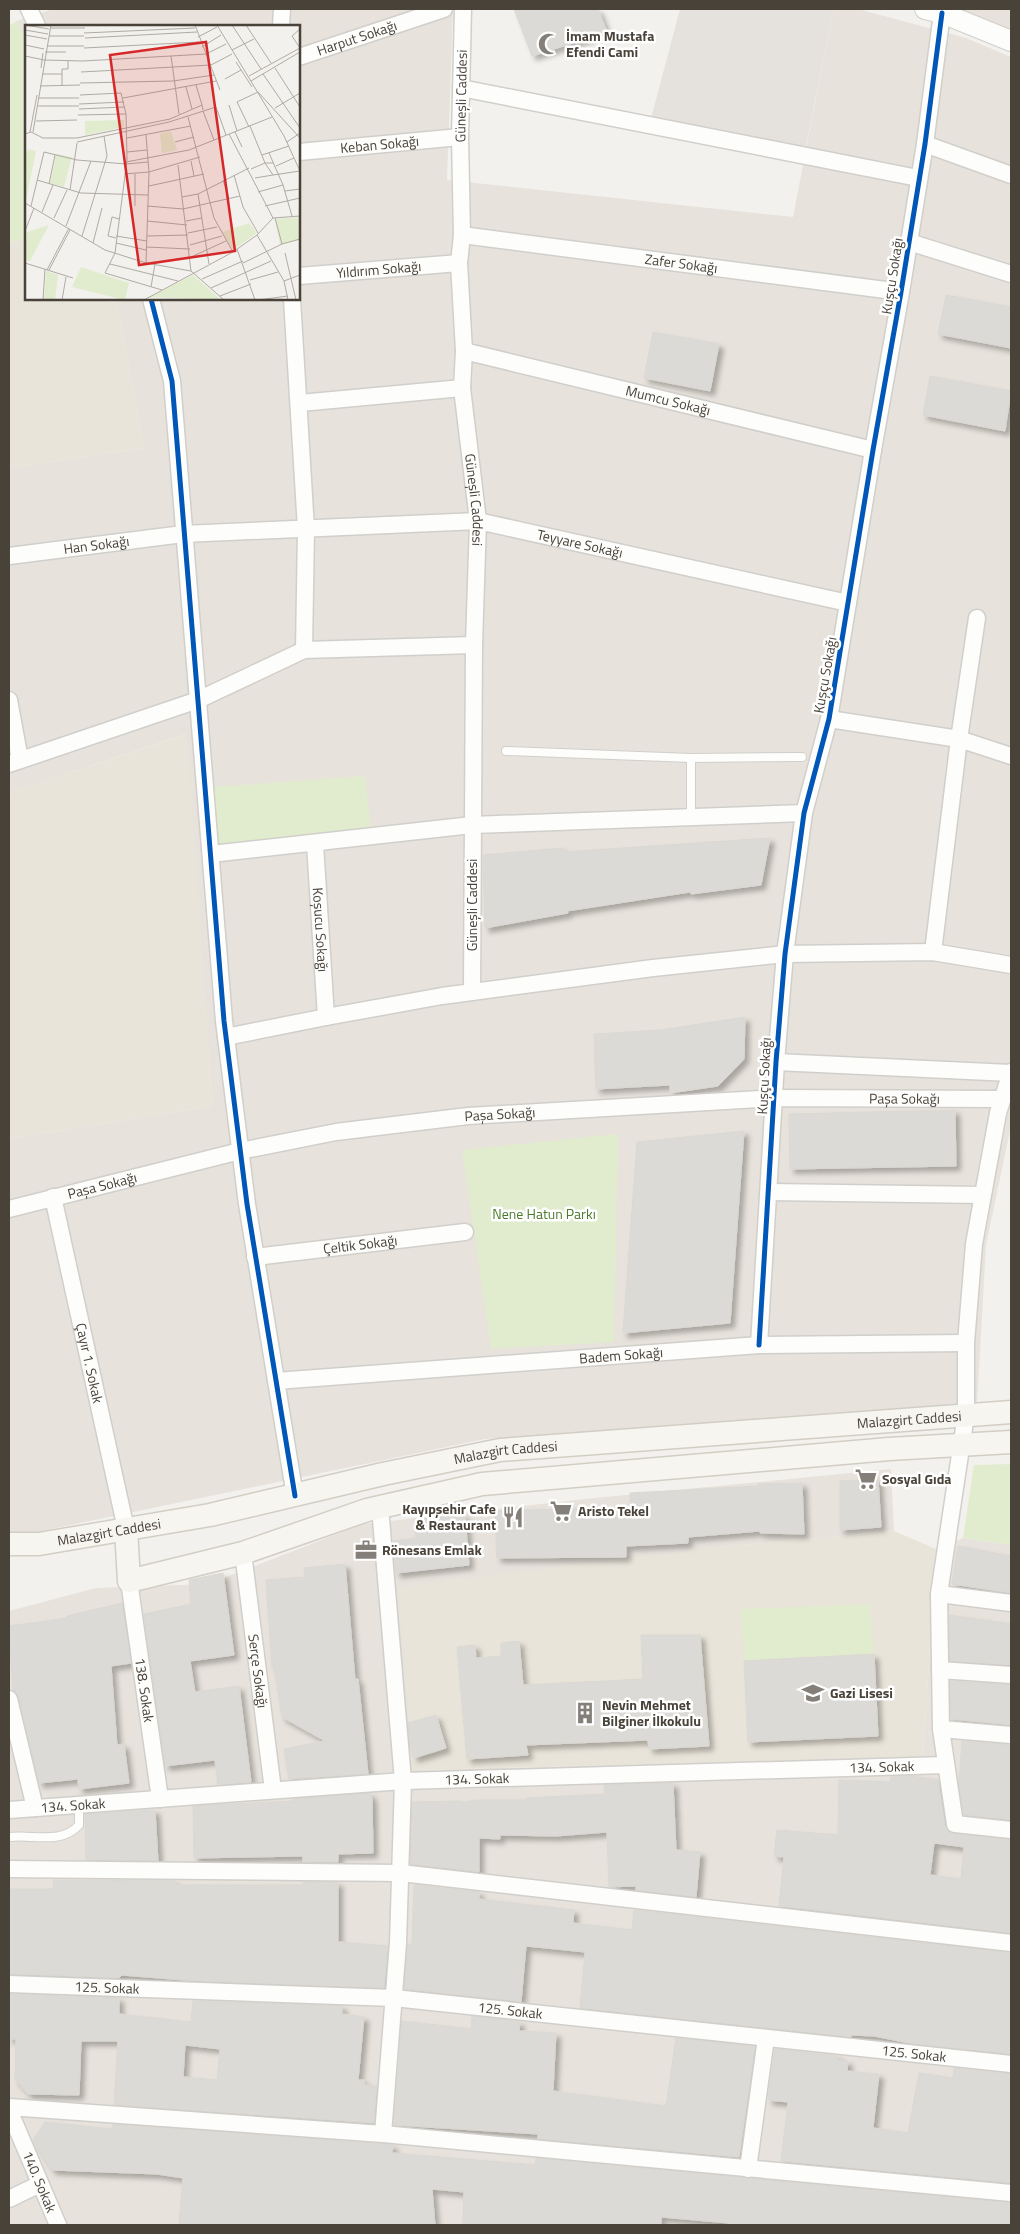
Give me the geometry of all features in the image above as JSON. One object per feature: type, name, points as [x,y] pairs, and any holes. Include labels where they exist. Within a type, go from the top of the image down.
[{"type":"main road","name":"Malazgirt Caddesi","points":[[9,1544],[40,1544],[210,1515],[383,1474],[500,1450],[1011,1412]]},
{"type":"main road","name":"Malazgirt Caddesi","points":[[129,1581],[243,1553],[367,1510],[482,1484],[889,1449],[1011,1442]]},
{"type":"main road","points":[[126,1529],[129,1581]]},
{"type":"street","points":[[28,9],[36,25]]},
{"type":"street","points":[[281,25],[282,9]]},
{"type":"street","name":"Harput Sokağı","points":[[300,57],[444,9]]},
{"type":"street","name":"Güneşli Caddesi","points":[[463,9],[460,137],[462,235],[459,263],[464,351],[462,388],[478,521],[474,644],[472,992]]},
{"type":"street","points":[[933,11],[1011,41]]},
{"type":"street","name":"Kuşçu Sokağı","points":[[759,1345],[784,954],[804,813],[829,719],[873,450],[902,292],[918,178],[925,144],[933,11]]},
{"type":"street","points":[[461,88],[918,178]]},
{"type":"street","name":"Keban Sokağı","points":[[300,152],[460,137]]},
{"type":"street","points":[[925,144],[1011,175]]},
{"type":"street","name":"Zafer Sokağı","points":[[462,235],[902,292]]},
{"type":"street","points":[[909,242],[1011,274]]},
{"type":"street","name":"Yıldırım Sokağı","points":[[300,276],[459,263]]},
{"type":"street","points":[[151,300],[172,381],[183,534],[226,1037],[255,1258],[295,1496]]},
{"type":"street","points":[[292,300],[300,403],[306,529],[304,650]]},
{"type":"street","name":"Mumcu Sokağı","points":[[464,351],[873,450]]},
{"type":"street","points":[[300,403],[462,388]]},
{"type":"street","name":"Teyyare Sokağı","points":[[306,529],[478,521],[848,603]]},
{"type":"street","name":"Han Sokağı","points":[[9,556],[183,534],[306,529]]},
{"type":"street","points":[[933,952],[959,739],[978,618]]},
{"type":"street","points":[[9,700],[14,762],[198,700],[304,650],[474,644]]},
{"type":"street","points":[[829,719],[959,739],[1011,756]]},
{"type":"street","points":[[211,854],[315,844],[472,825],[804,813]]},
{"type":"street","name":"Koşucu Sokağı","points":[[315,844],[326,1017]]},
{"type":"street","points":[[226,1037],[326,1017],[472,992],[653,968],[784,954],[933,952],[1011,965]]},
{"type":"street","name":"Paşa Sokağı","points":[[776,1062],[1011,1073]]},
{"type":"street","points":[[1011,1073],[998,1113],[974,1244],[966,1343],[966,1415],[963,1445],[939,1594],[941,1729],[954,1824],[1011,1830]]},
{"type":"street","name":"Paşa Sokağı","points":[[9,1208],[240,1151],[336,1132],[468,1116],[775,1098],[1002,1099]]},
{"type":"street","points":[[769,1192],[983,1195]]},
{"type":"street","name":"Çayır 1. Sokak","points":[[53,1197],[126,1529]]},
{"type":"street","name":"Çeltik Sokağı","points":[[255,1258],[465,1232]]},
{"type":"street","name":"Badem Sokağı","points":[[276,1382],[759,1345],[966,1343]]},
{"type":"street","points":[[380,1507],[403,1781],[401,1873],[394,1998],[383,2134]]},
{"type":"street","name":"Serçe Sokağı","points":[[243,1553],[273,1790]]},
{"type":"street","name":"138. Sokak","points":[[129,1581],[160,1799]]},
{"type":"street","points":[[939,1594],[1011,1603]]},
{"type":"street","points":[[940,1670],[1011,1675]]},
{"type":"street","points":[[9,1699],[35,1808]]},
{"type":"street","points":[[941,1729],[1011,1735]]},
{"type":"street","name":"134. Sokak","points":[[9,1810],[403,1781],[946,1765]]},
{"type":"street","points":[[9,1868],[401,1873],[1011,1944]]},
{"type":"street","name":"125. Sokak","points":[[9,1984],[394,1998],[1011,2064]]},
{"type":"street","points":[[748,2169],[766,2038]]},
{"type":"street","points":[[9,2108],[383,2134],[1011,2193]]},
{"type":"street","name":"140. Sokak","points":[[9,2108],[58,2225]]},
{"type":"street","points":[[9,2199],[40,2184]]},
{"type":"lane","points":[[506,751],[691,758],[802,757]]},
{"type":"lane","points":[[691,758],[691,817]]},
{"type":"lane","points":[[9,1837],[58,1838],[72,1832],[79,1825],[79,1805]]},
{"type":"shaded area","points":[[53,9],[453,9],[447,180],[793,217],[833,9],[858,9],[966,38],[1011,57],[1011,1126],[986,1245],[977,1404],[485,1439],[37,1532],[9,1532],[9,1139],[212,1106],[186,734],[9,793],[9,468],[144,448],[116,300],[300,300],[300,25],[25,25],[25,41],[17,21]]},
{"type":"shaded area","points":[[680,9],[833,9],[804,157],[649,126]]},
{"type":"shaded area","points":[[955,9],[1011,9],[1011,30]]},
{"type":"shaded area","points":[[25,239],[25,300],[116,300],[144,448],[9,468],[9,242]]},
{"type":"shaded area","points":[[187,734],[212,1106],[9,1139],[9,793]]},
{"type":"shaded area","points":[[891,1469],[894,1531],[720,1547],[414,1770],[923,1758],[936,1549],[963,1538],[1011,1545],[1011,2225],[9,2225],[9,1611],[96,1588],[208,1584],[363,1524],[585,1499]]},
{"type":"shaded area","points":[[894,1531],[936,1549],[923,1758],[414,1770],[398,1587],[720,1547]]},
{"type":"green space","points":[[17,21],[25,41],[25,239],[9,242],[9,26]]},
{"type":"green space","points":[[365,776],[371,829],[222,845],[217,838],[213,787]]},
{"type":"green space","name":"Nene Hatun Parkı","points":[[618,1134],[614,1342],[491,1349],[462,1150]]},
{"type":"green space","points":[[1011,1464],[1011,1545],[963,1538],[974,1465]]},
{"type":"green space","points":[[870,1604],[874,1654],[744,1661],[741,1609]]},
{"type":"building","name":"İmam Mustafa Efendi Cami","points":[[514,9],[598,9],[607,32],[532,56]]},
{"type":"building","points":[[946,295],[1011,307],[1011,348],[938,334]]},
{"type":"building","points":[[653,332],[719,344],[710,391],[644,378]]},
{"type":"building","points":[[930,376],[1011,391],[1005,431],[923,415]]},
{"type":"building","points":[[770,838],[761,885],[691,894],[690,892],[567,911],[568,913],[485,928],[483,855],[562,848],[563,852]]},
{"type":"building","points":[[745,1017],[744,1059],[718,1086],[670,1093],[670,1085],[596,1089],[594,1034],[661,1030]]},
{"type":"building","points":[[955,1110],[956,1166],[790,1169],[789,1114]]},
{"type":"building","points":[[744,1131],[730,1323],[623,1333],[637,1142]]},
{"type":"building","points":[[878,1479],[881,1527],[840,1530],[840,1481]]},
{"type":"building","points":[[802,1483],[804,1534],[760,1533],[760,1531],[688,1537],[688,1543],[626,1546],[626,1557],[497,1558],[495,1511],[631,1507],[630,1493],[758,1486],[758,1484]]},
{"type":"building","points":[[465,1515],[469,1565],[396,1573],[393,1541],[416,1538],[415,1519]]},
{"type":"building","points":[[958,1546],[1011,1556],[1011,1593],[952,1584]]},
{"type":"building","points":[[345,1564],[355,1679],[358,1679],[368,1774],[289,1779],[284,1749],[325,1741],[282,1717],[274,1666],[272,1666],[266,1580],[305,1577],[304,1568]]},
{"type":"building","points":[[223,1573],[234,1655],[190,1661],[195,1692],[239,1686],[251,1782],[218,1785],[215,1760],[165,1766],[144,1614],[191,1604],[189,1580]]},
{"type":"building","points":[[122,1603],[131,1663],[111,1666],[117,1745],[124,1744],[129,1783],[79,1789],[78,1779],[39,1783],[19,1697],[13,1690],[9,1626],[67,1618],[67,1616]]},
{"type":"building","points":[[949,1615],[1011,1624],[1011,1665],[950,1661]]},
{"type":"building","name":"Nevin Mehmet Bilginer İlkokulu","points":[[641,1635],[700,1635],[709,1746],[649,1749],[648,1740],[526,1745],[528,1755],[467,1759],[457,1647],[475,1645],[476,1658],[501,1656],[501,1643],[519,1641],[523,1685],[643,1679]]},
{"type":"building","points":[[874,1654],[878,1736],[748,1742],[744,1661]]},
{"type":"building","points":[[950,1681],[1011,1685],[1011,1725],[951,1719]]},
{"type":"building","points":[[436,1715],[446,1748],[414,1758],[410,1746],[408,1723]]},
{"type":"building","points":[[962,1741],[1011,1745],[1011,1820],[964,1815],[959,1784]]},
{"type":"building","points":[[910,1776],[938,1780],[945,1825],[949,1832],[1011,1840],[1011,1933],[779,1906],[784,1857],[774,1856],[777,1830],[838,1835],[839,1780],[890,1782],[891,1777]],"holes":[[[934,1843],[964,1847],[961,1879],[930,1875]]]},
{"type":"building","points":[[673,1783],[676,1850],[700,1852],[696,1897],[636,1890],[636,1886],[609,1887],[607,1832],[556,1836],[500,1835],[500,1839],[479,1838],[479,1872],[410,1864],[412,1802],[461,1801],[462,1803],[475,1800],[526,1800],[526,1798],[605,1794],[604,1785]]},
{"type":"building","points":[[370,1793],[372,1799],[373,1853],[338,1854],[338,1862],[303,1862],[303,1856],[194,1858],[193,1806],[293,1801],[293,1799]]},
{"type":"building","points":[[155,1810],[158,1861],[86,1860],[85,1814]]},
{"type":"building","points":[[53,1880],[175,1881],[175,1885],[303,1885],[303,1882],[338,1882],[338,1942],[388,1946],[384,1988],[195,1981],[122,1975],[119,1978],[9,1974],[9,1889],[54,1889]]},
{"type":"building","points":[[414,1885],[479,1892],[479,1899],[574,1910],[573,1923],[632,1930],[634,1910],[1011,1953],[1011,2054],[914,2044],[874,2036],[851,2035],[851,2037],[580,2008],[585,1952],[526,1946],[521,2002],[404,1989],[408,1944],[412,1944]]},
{"type":"building","points":[[9,1994],[119,1998],[119,2014],[191,2022],[193,2001],[342,2006],[342,2014],[364,2017],[358,2080],[364,2080],[364,2085],[377,2086],[374,2123],[114,2105],[118,2041],[81,2041],[79,2095],[28,2094],[15,2079],[16,2039],[9,2039]],"holes":[[[185,2045],[220,2049],[217,2080],[183,2077]]]},
{"type":"building","points":[[472,2016],[520,2022],[519,2031],[556,2033],[553,2091],[666,2106],[676,2038],[755,2047],[739,2157],[538,2139],[538,2134],[394,2125],[402,2021],[471,2029]]},
{"type":"building","points":[[775,2049],[838,2056],[837,2060],[848,2061],[847,2071],[879,2074],[873,2128],[908,2133],[919,2073],[953,2078],[954,2068],[1011,2074],[1011,2183],[781,2161],[788,2102],[768,2100]]},
{"type":"building","points":[[45,2122],[112,2129],[113,2124],[382,2144],[393,2145],[392,2153],[535,2165],[536,2158],[1011,2203],[1011,2225],[729,2225],[729,2223],[661,2217],[661,2225],[463,2225],[464,2192],[432,2189],[435,2225],[179,2225],[183,2178],[157,2174],[52,2170],[33,2140]]},
{"type":"cycle path","points":[[759,1345],[776,1062],[785,954],[804,813],[829,719],[925,144],[942,13]]},
{"type":"cycle path","points":[[151,300],[172,381],[224,1021],[247,1204],[295,1496]]},
{"type":"place","name":"İmam Mustafa Efendi Cami","points":[[549,44]]},
{"type":"place","name":"Sosyal Gıda","points":[[866,1479]]},
{"type":"place","name":"Aristo Tekel","points":[[561,1511]]},
{"type":"place","name":"Kayıpşehir Cafe & Restaurant","points":[[513,1517]]},
{"type":"place","name":"Rönesans Emlak","points":[[366,1550]]},
{"type":"place","name":"Gazi Lisesi","points":[[813,1693]]},
{"type":"place","name":"Nevin Mehmet Bilginer İlkokulu","points":[[585,1713]]}]
